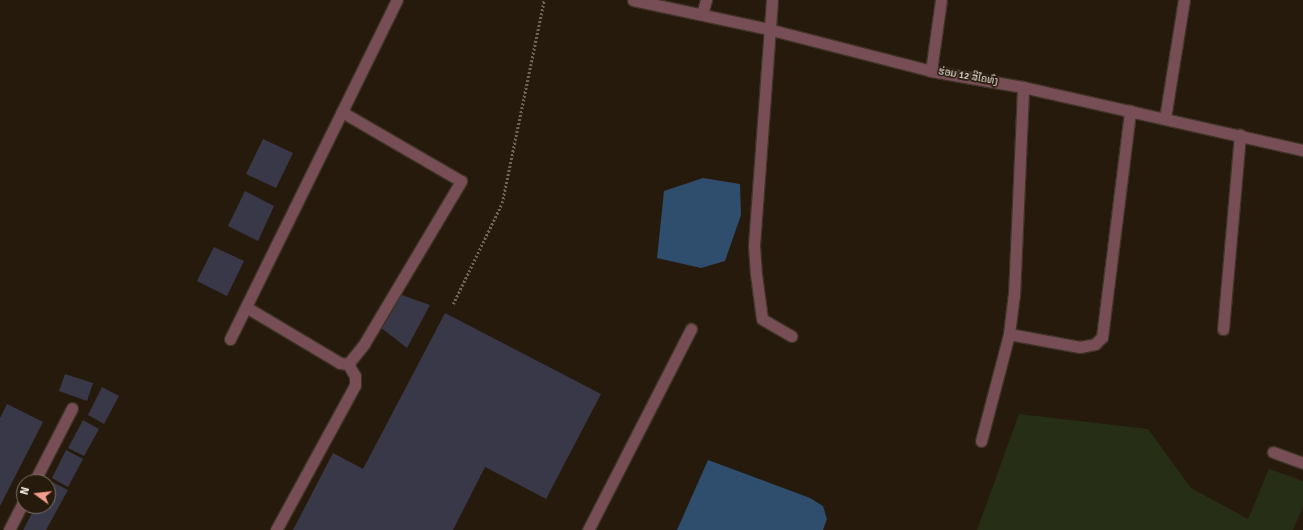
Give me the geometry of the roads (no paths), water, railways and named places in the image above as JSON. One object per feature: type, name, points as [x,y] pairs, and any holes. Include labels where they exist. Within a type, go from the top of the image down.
[{"type":"street","points":[[230,339],[397,0]]},
{"type":"street","name":"ຮ່ອມ 12 ສີໄຄທົ່ງ","points":[[633,0],[768,29],[932,71],[1023,87],[1303,150]]},
{"type":"street","points":[[702,14],[706,0]]},
{"type":"street","points":[[772,0],[768,29],[754,246],[762,319],[791,336]]},
{"type":"street","points":[[932,71],[941,0]]},
{"type":"street","points":[[1165,118],[1184,0]]},
{"type":"street","points":[[981,441],[1009,334],[1014,296],[1023,87]]},
{"type":"street","points":[[1009,334],[1080,347],[1094,344],[1102,337],[1130,111]]},
{"type":"street","points":[[342,112],[461,181],[364,344],[348,364]]},
{"type":"street","points":[[1223,329],[1240,136]]},
{"type":"street","points":[[246,307],[340,363],[348,364]]},
{"type":"street","points":[[588,530],[691,329]]},
{"type":"street","points":[[276,530],[355,385],[355,376],[348,364]]},
{"type":"street","points":[[38,474],[72,408]]},
{"type":"street","points":[[1273,452],[1303,463]]},
{"type":"street","points":[[9,530],[17,514]]},
{"type":"water","points":[[703,178],[740,184],[741,215],[725,261],[701,268],[657,258],[664,191]]},
{"type":"water","points":[[708,460],[810,498],[823,506],[827,519],[823,530],[677,530]]}]
